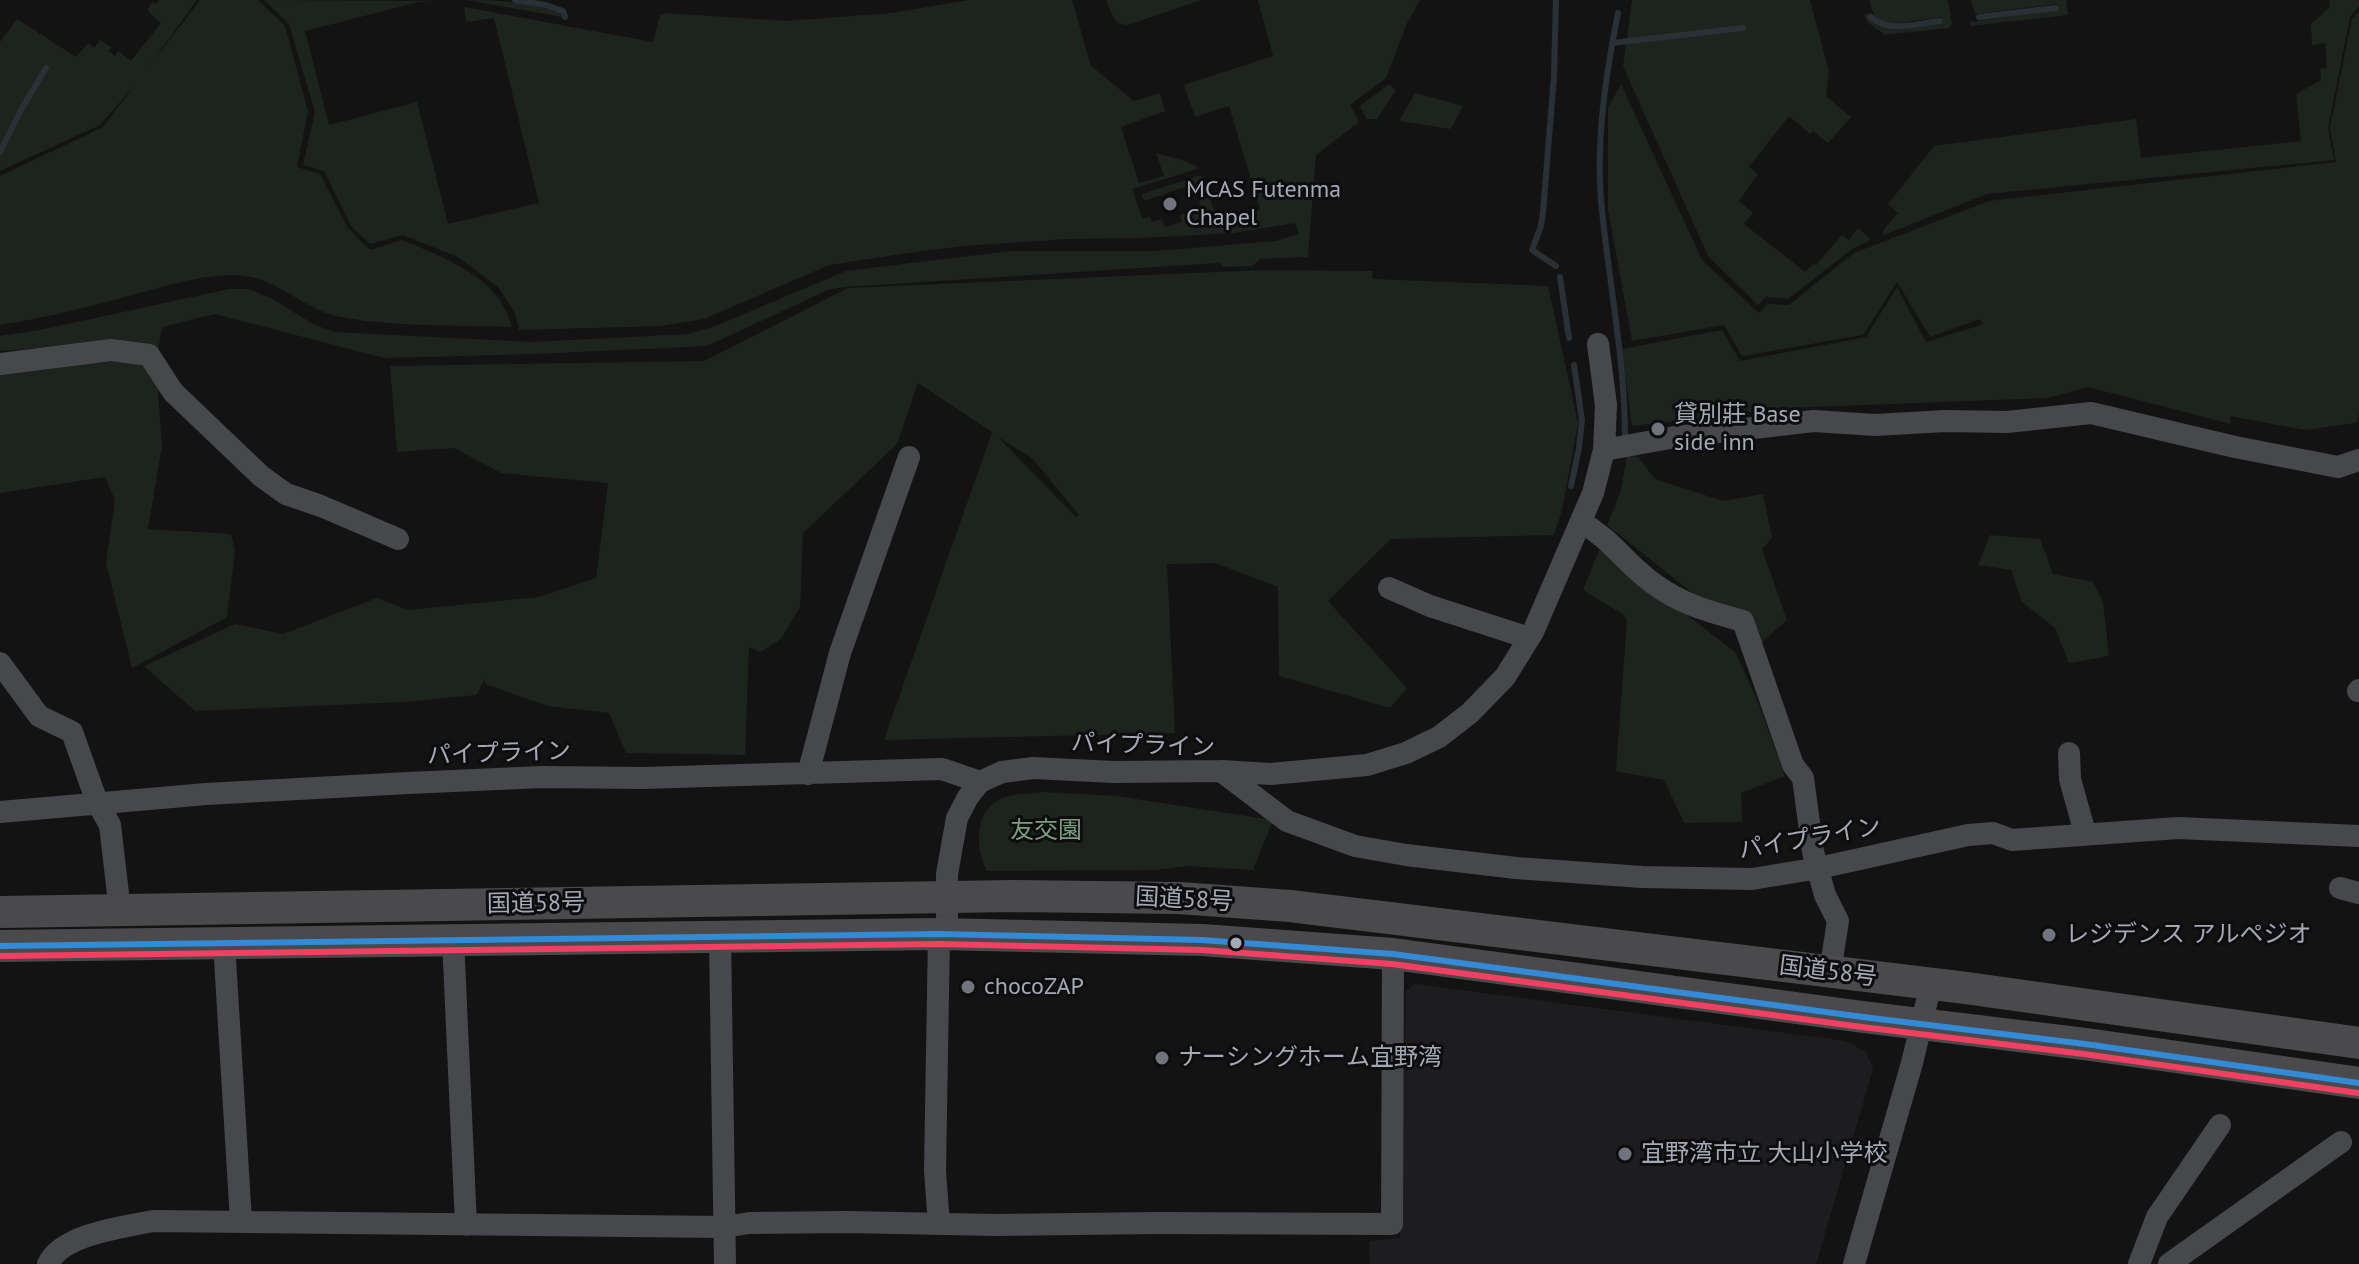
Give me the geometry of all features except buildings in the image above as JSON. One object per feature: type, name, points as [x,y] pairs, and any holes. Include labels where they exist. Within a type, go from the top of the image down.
[{"type":"highway","name":"国道58号","points":[[0,912],[947,897],[1179,898],[1290,906],[1931,984],[2359,1043]]},
{"type":"highway","name":"国道58号","points":[[0,946],[943,935],[1202,940],[1393,954],[2359,1083]]},
{"type":"street","points":[[1221,771],[1271,774],[1367,765],[1406,753],[1439,737],[1470,713],[1505,677],[1529,638],[1593,493],[1604,450],[1606,405],[1598,344]]},
{"type":"street","points":[[0,364],[111,350],[149,355],[173,392],[261,476],[286,494],[398,539]]},
{"type":"street","points":[[1604,450],[1675,437],[1814,421],[1875,425],[1945,421],[2007,422],[2091,413],[2235,447],[2338,467],[2359,460]]},
{"type":"street","points":[[808,774],[840,653],[909,457]]},
{"type":"street","points":[[1581,522],[1600,533],[1654,585],[1689,605],[1743,621],[1793,765],[1803,778],[1813,852],[1825,895],[1838,921],[1830,972]]},
{"type":"street","points":[[1389,588],[1430,606],[1529,638]]},
{"type":"street","points":[[0,663],[39,716],[72,732],[97,802],[110,825],[120,911]]},
{"type":"street","points":[[2069,753],[2070,779],[2085,833]]},
{"type":"street","name":"パイプライン","points":[[0,812],[237,792],[542,777],[642,778],[942,769],[980,782],[1002,772],[1033,768],[1114,772],[1221,771],[1287,821],[1355,846],[1516,868],[1642,877],[1752,879],[1819,868],[1968,835],[1993,833],[2012,840],[2178,828],[2359,836]]},
{"type":"street","points":[[939,1224],[935,1171],[943,935],[950,847],[957,818],[980,782]]},
{"type":"street","points":[[720,938],[725,1264]]},
{"type":"street","points":[[453,939],[466,1225]]},
{"type":"street","points":[[224,943],[241,1221]]},
{"type":"street","points":[[48,1264],[52,1255],[83,1237],[153,1221],[724,1227],[749,1223],[820,1222],[1392,1224],[1393,954]]},
{"type":"street","points":[[1854,1264],[1931,984]]},
{"type":"street","points":[[2139,1264],[2157,1217],[2220,1125]]},
{"type":"street","points":[[2169,1264],[2341,1142]]},
{"type":"shaded area","name":"宜野湾市立 大山小学校","points":[[1415,984],[1846,1041],[1866,1052],[1873,1069],[1816,1264],[1370,1264],[1369,1241],[1400,1238],[1406,991]]},
{"type":"green space","points":[[159,0],[197,0],[148,68],[200,0],[258,0],[285,26],[308,111],[297,167],[320,174],[348,228],[370,250],[402,240],[453,262],[496,295],[512,327],[404,324],[341,317],[316,309],[259,279],[231,275],[180,282],[72,311],[0,325],[0,176],[103,127],[135,85],[100,125],[0,171],[0,42],[17,19],[76,57],[88,43],[94,48],[100,40],[111,47],[108,51],[115,56],[118,51],[131,61],[161,23],[147,10],[152,2],[156,4]]},
{"type":"green space","points":[[264,0],[439,1],[419,2],[305,31],[329,125],[417,102],[448,224],[539,203],[494,18],[466,22],[464,7],[653,42],[660,15],[667,13],[786,21],[892,13],[969,0],[1072,0],[1091,66],[1134,101],[1160,93],[1165,111],[1121,127],[1139,183],[1164,176],[1156,153],[1200,168],[1132,189],[1142,218],[1150,217],[1152,222],[1162,219],[1165,227],[1182,222],[1180,215],[1201,209],[1199,201],[1209,197],[1219,223],[1260,209],[1229,106],[1195,117],[1184,85],[1273,56],[1258,0],[1420,0],[1407,23],[1386,78],[1350,105],[1359,122],[1316,155],[1308,257],[1260,259],[1252,266],[1225,267],[1218,263],[844,287],[828,290],[707,346],[384,358],[215,314],[162,327],[158,351],[65,346],[0,351],[0,336],[229,289],[249,289],[315,325],[335,332],[532,342],[688,334],[713,327],[846,271],[1010,251],[1155,251],[1276,241],[1299,234],[1295,223],[1233,233],[963,246],[829,265],[704,319],[662,326],[519,330],[515,313],[499,288],[458,257],[403,235],[370,244],[351,226],[324,171],[303,165],[315,112],[289,24]]},
{"type":"green space","points":[[467,0],[537,6],[560,11],[562,17]]},
{"type":"green space","points":[[1106,0],[1201,0],[1128,25],[1116,20]]},
{"type":"green space","points":[[1632,0],[1810,0],[1829,72],[1826,96],[1851,117],[1828,143],[1813,131],[1810,134],[1789,116],[1749,167],[1758,174],[1739,201],[1753,213],[1744,224],[1805,272],[1813,264],[1816,265],[1842,235],[1849,240],[1858,228],[1871,240],[1852,249],[1788,299],[1766,297],[1758,305],[1708,256],[1623,66]]},
{"type":"green space","points":[[1869,0],[1948,0],[1952,24],[1949,28],[1885,35],[1867,22],[1864,15],[1868,13],[1876,23],[1888,28],[1941,23],[1942,17],[1886,23],[1876,16]]},
{"type":"green space","points":[[1971,0],[2066,0],[2068,15],[1970,26],[1970,22],[2059,10],[2058,4],[1975,14]]},
{"type":"green space","points":[[2329,0],[2359,0],[2359,6],[2350,17],[2328,128],[2334,160],[1987,194],[1884,235],[1883,231],[1898,213],[1888,204],[1934,146],[2136,119],[2141,158],[2301,141],[2296,94],[2321,80],[2320,69],[2327,68],[2325,43],[2312,45],[2311,24],[2330,7]]},
{"type":"green space","points":[[2359,11],[2357,423],[2305,430],[2230,416],[2231,424],[2088,387],[2048,398],[1785,408],[1632,426],[1622,349],[1722,330],[1740,361],[1866,337],[1897,287],[1926,342],[1984,324],[1980,319],[1930,337],[1897,282],[1863,335],[1742,356],[1724,325],[1632,341],[1608,209],[1608,108],[1621,84],[1702,260],[1759,313],[1768,304],[1789,305],[1854,253],[1989,201],[2336,162],[2330,127],[2352,19]]},
{"type":"green space","points":[[1389,84],[1396,90],[1377,119],[1366,119],[1360,106]]},
{"type":"green space","points":[[1415,93],[1463,106],[1451,129],[1399,121]]},
{"type":"green space","points":[[1201,175],[1205,190],[1196,192],[1193,184],[1144,201],[1142,194]]},
{"type":"green space","points":[[1263,270],[1372,271],[1373,279],[1548,286],[1578,423],[1562,510],[1554,535],[1391,539],[1328,601],[1407,688],[1390,708],[1279,676],[1278,587],[1215,563],[1167,564],[1175,733],[884,740],[992,432],[918,383],[897,444],[803,533],[800,607],[781,639],[760,652],[749,647],[745,755],[626,753],[609,713],[548,706],[485,684],[485,679],[476,695],[404,702],[195,711],[144,666],[235,624],[283,634],[377,598],[408,610],[539,597],[596,578],[608,483],[501,473],[454,448],[397,452],[390,366],[704,361],[848,288]],"holes":[[[998,437],[1032,458],[1079,515],[1076,517]]]},
{"type":"green space","points":[[146,359],[157,381],[162,446],[148,529],[231,534],[235,551],[227,617],[132,668],[106,563],[115,500],[105,477],[0,493],[0,370]]},
{"type":"green space","points":[[1627,456],[1638,457],[1655,479],[1723,501],[1763,494],[1772,538],[1762,549],[1787,620],[1761,643],[1607,525],[1620,494]]},
{"type":"green space","points":[[1990,535],[2040,539],[2053,574],[2093,582],[2103,602],[2109,656],[2069,663],[2055,628],[2022,602],[2011,570],[1978,565]]},
{"type":"green space","points":[[1600,548],[1735,652],[1757,699],[1785,776],[1741,793],[1742,822],[1684,823],[1664,780],[1616,771],[1627,620],[1624,615],[1583,590]]},
{"type":"green space","name":"友交園","points":[[1043,792],[1116,796],[1273,820],[1253,870],[1188,866],[1155,870],[987,871],[979,839],[982,818],[988,809],[1006,797]]},
{"type":"waterway","points":[[515,0],[546,5],[563,11],[565,17]]},
{"type":"waterway","points":[[1556,0],[1554,76],[1543,212],[1532,250],[1556,266]]},
{"type":"waterway","points":[[1979,17],[2056,8]]},
{"type":"waterway","points":[[1618,13],[1603,106],[1600,177],[1622,377],[1625,437]]},
{"type":"waterway","points":[[1871,17],[1895,26],[1940,21]]},
{"type":"waterway","points":[[1612,43],[1743,28]]},
{"type":"waterway","points":[[0,152],[46,68]]},
{"type":"waterway","points":[[1560,277],[1569,338]]},
{"type":"waterway","points":[[1571,486],[1582,420],[1574,365]]},
{"type":"transit line","points":[[0,946],[939,934],[1202,940],[1393,954],[2359,1083]]},
{"type":"transit line","points":[[0,956],[939,944],[1202,950],[1392,964],[2358,1093]]},
{"type":"place","name":"MCAS Futenma Chapel","points":[[1170,204]]},
{"type":"place","name":"貸別莊 Base side inn","points":[[1658,429]]},
{"type":"place","name":"レジデンス アルペジオ","points":[[2049,935]]},
{"type":"place","name":"chocoZAP","points":[[968,987]]},
{"type":"place","name":"ナーシングホーム宜野湾","points":[[1162,1058]]},
{"type":"place","name":"宜野湾市立 大山小学校","points":[[1625,1154]]}]
